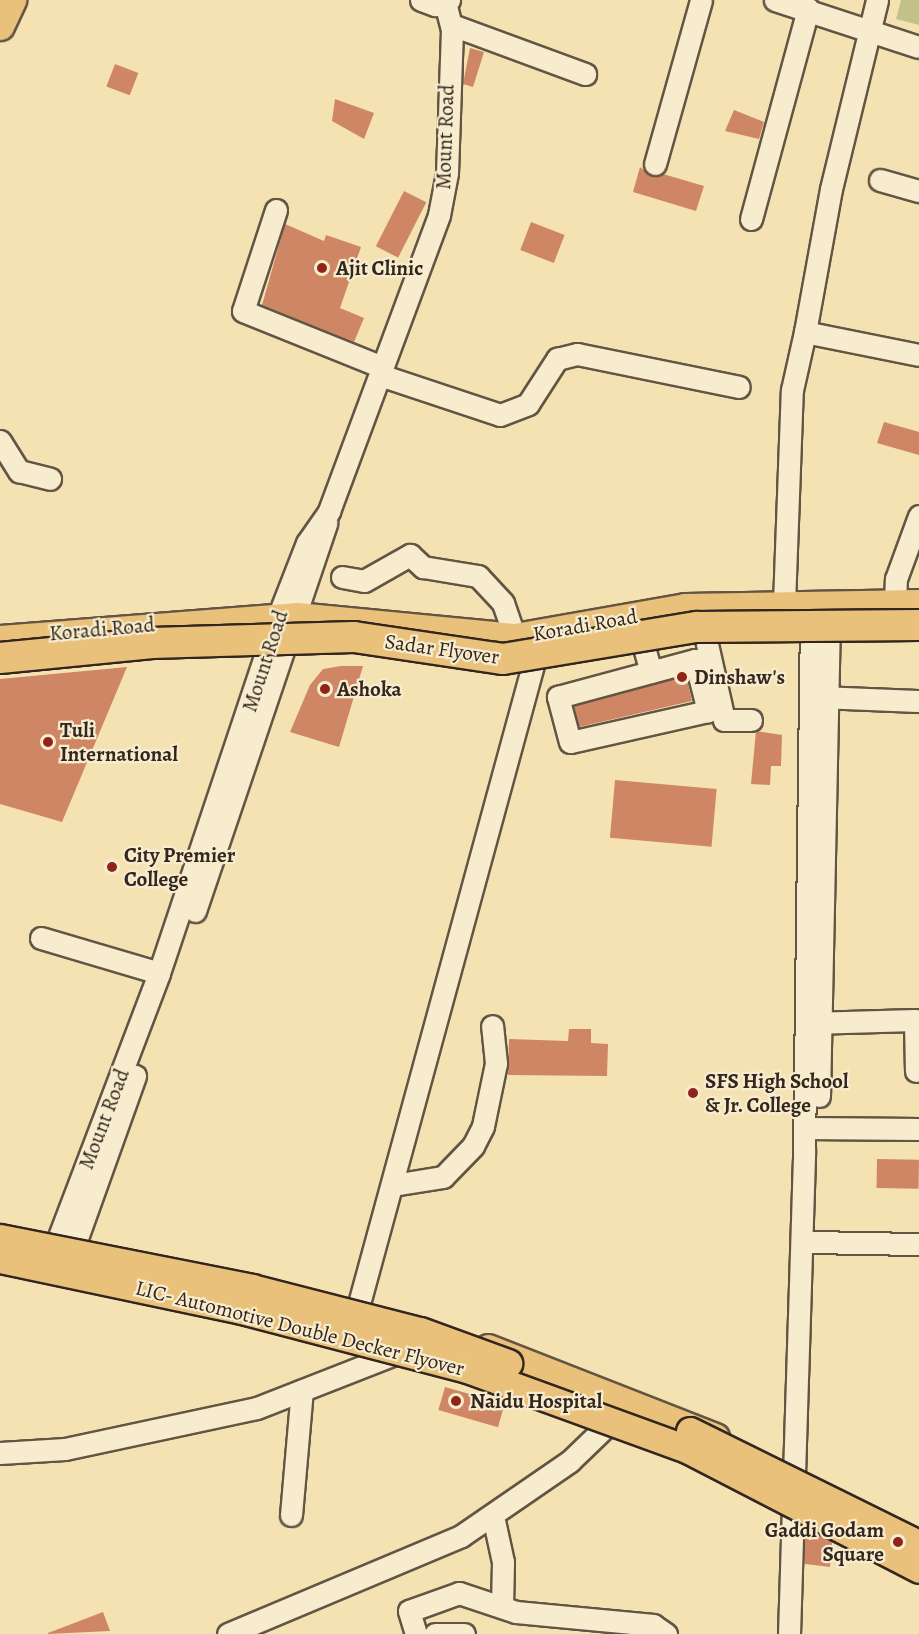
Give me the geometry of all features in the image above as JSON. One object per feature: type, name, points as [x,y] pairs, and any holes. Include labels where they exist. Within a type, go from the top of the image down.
[{"type":"highway","name":"Sadar Flyover","points":[[0,649],[307,626],[501,649],[717,617],[911,607]]},
{"type":"highway","name":"Sadar Flyover","points":[[0,658],[164,642],[354,637],[503,659],[697,627],[919,624]]},
{"type":"main road","points":[[0,26],[12,0]]},
{"type":"main road","name":"Koradi Road","points":[[0,639],[287,617],[346,618],[515,637],[685,607],[784,604],[911,607]]},
{"type":"main road","points":[[0,667],[279,646],[534,665],[643,644],[705,635],[919,634]]},
{"type":"main road","points":[[0,1232],[242,1280],[482,1346],[701,1429],[919,1539]]},
{"type":"main road","name":"LIC- Automotive Double Decker Flyover","points":[[0,1238],[252,1288],[420,1331],[690,1431],[919,1544]]},
{"type":"main road","name":"LIC- Automotive Double Decker Flyover","points":[[0,1259],[242,1310],[467,1369],[687,1449],[919,1569]]},
{"type":"main road","points":[[0,1266],[237,1314],[469,1375],[688,1455],[793,1514],[919,1575]]},
{"type":"street","points":[[655,164],[701,0]]},
{"type":"street","points":[[784,604],[792,390],[868,27],[877,0]]},
{"type":"street","name":"Mount Road","points":[[65,1245],[159,973],[279,646],[307,543],[329,511],[439,215],[447,173],[450,34],[437,2]]},
{"type":"street","points":[[751,219],[791,3],[868,27],[919,47]]},
{"type":"street","points":[[450,34],[585,74]]},
{"type":"street","points":[[880,180],[919,191]]},
{"type":"street","points":[[276,210],[243,311],[381,371],[500,415],[528,404],[557,359],[577,354],[739,387]]},
{"type":"street","points":[[805,332],[919,356]]},
{"type":"street","points":[[0,441],[19,471],[50,479]]},
{"type":"street","points":[[911,607],[896,579],[919,518]]},
{"type":"street","points":[[342,577],[364,581],[410,555],[423,567],[478,576],[502,603],[515,637]]},
{"type":"street","points":[[789,1634],[815,1023],[821,697],[820,604]]},
{"type":"street","points":[[705,635],[724,720],[751,720]]},
{"type":"street","points":[[643,644],[651,672]]},
{"type":"street","points":[[53,1276],[279,646]]},
{"type":"street","points":[[695,660],[708,711],[570,742],[558,697],[651,672],[695,660]]},
{"type":"street","points":[[357,1311],[534,665]]},
{"type":"street","points":[[821,697],[919,701]]},
{"type":"street","points":[[40,938],[159,973]]},
{"type":"street","points":[[815,1023],[915,1020],[916,1071]]},
{"type":"street","points":[[393,1185],[443,1177],[473,1146],[483,1126],[496,1063],[492,1026]]},
{"type":"street","points":[[811,1128],[919,1129]]},
{"type":"street","points":[[795,1477],[811,1242],[811,1128]]},
{"type":"street","points":[[811,1242],[919,1244]]},
{"type":"street","points":[[0,1453],[65,1449],[257,1408],[392,1355]]},
{"type":"street","points":[[291,1515],[302,1390]]},
{"type":"street","points":[[235,1633],[461,1536],[493,1516],[611,1427],[629,1402]]},
{"type":"street","points":[[493,1516],[503,1562],[502,1607]]},
{"type":"street","points":[[416,1634],[409,1611],[447,1594],[502,1607],[544,1625],[653,1624],[666,1634]]},
{"type":"street","points":[[435,1634],[464,1634]]},
{"type":"green space","points":[[901,0],[919,0],[919,25],[896,19]]},
{"type":"building","points":[[470,48],[484,52],[473,87],[463,84]]},
{"type":"building","points":[[115,64],[138,73],[130,95],[106,86]]},
{"type":"building","points":[[335,99],[374,113],[364,139],[332,121]]},
{"type":"building","points":[[734,110],[764,122],[759,139],[725,131]]},
{"type":"building","points":[[640,167],[651,176],[663,174],[704,186],[696,211],[633,192]]},
{"type":"building","points":[[404,191],[426,202],[398,258],[376,246]]},
{"type":"building","points":[[531,222],[565,235],[554,263],[520,250]]},
{"type":"building","points":[[285,224],[324,241],[326,235],[361,247],[340,308],[364,318],[354,342],[262,305]]},
{"type":"building","points":[[884,422],[919,432],[919,455],[877,443]]},
{"type":"building","points":[[363,666],[339,747],[290,732],[310,685],[323,669]]},
{"type":"building","name":"Tuli International","points":[[127,667],[62,822],[0,804],[0,679]]},
{"type":"building","points":[[686,676],[692,701],[579,727],[574,706]]},
{"type":"building","points":[[756,731],[782,735],[781,766],[771,766],[770,785],[751,784]]},
{"type":"building","points":[[615,780],[717,789],[712,847],[610,838]]},
{"type":"building","points":[[569,1029],[591,1029],[591,1043],[608,1044],[607,1076],[508,1075],[509,1039],[568,1041]]},
{"type":"building","points":[[877,1159],[919,1160],[918,1189],[876,1188]]},
{"type":"building","points":[[445,1387],[505,1404],[498,1427],[438,1410]]},
{"type":"building","points":[[805,1528],[858,1555],[832,1542],[830,1567],[805,1564]]},
{"type":"building","points":[[103,1612],[110,1631],[48,1634],[48,1633]]},
{"type":"railway","points":[[0,1251],[322,1319],[491,1367],[680,1440],[919,1557]]},
{"type":"place","name":"Ajit Clinic","points":[[322,268]]},
{"type":"place","name":"Dinshaw's","points":[[682,677]]},
{"type":"place","name":"Ashoka","points":[[325,689]]},
{"type":"place","name":"Tuli International","points":[[48,742]]},
{"type":"place","name":"City Premier College","points":[[112,867]]},
{"type":"place","name":"SFS High School & Jr. College","points":[[693,1093]]},
{"type":"place","name":"Naidu Hospital","points":[[456,1401]]},
{"type":"place","name":"Gaddi Godam Square","points":[[898,1542]]}]
